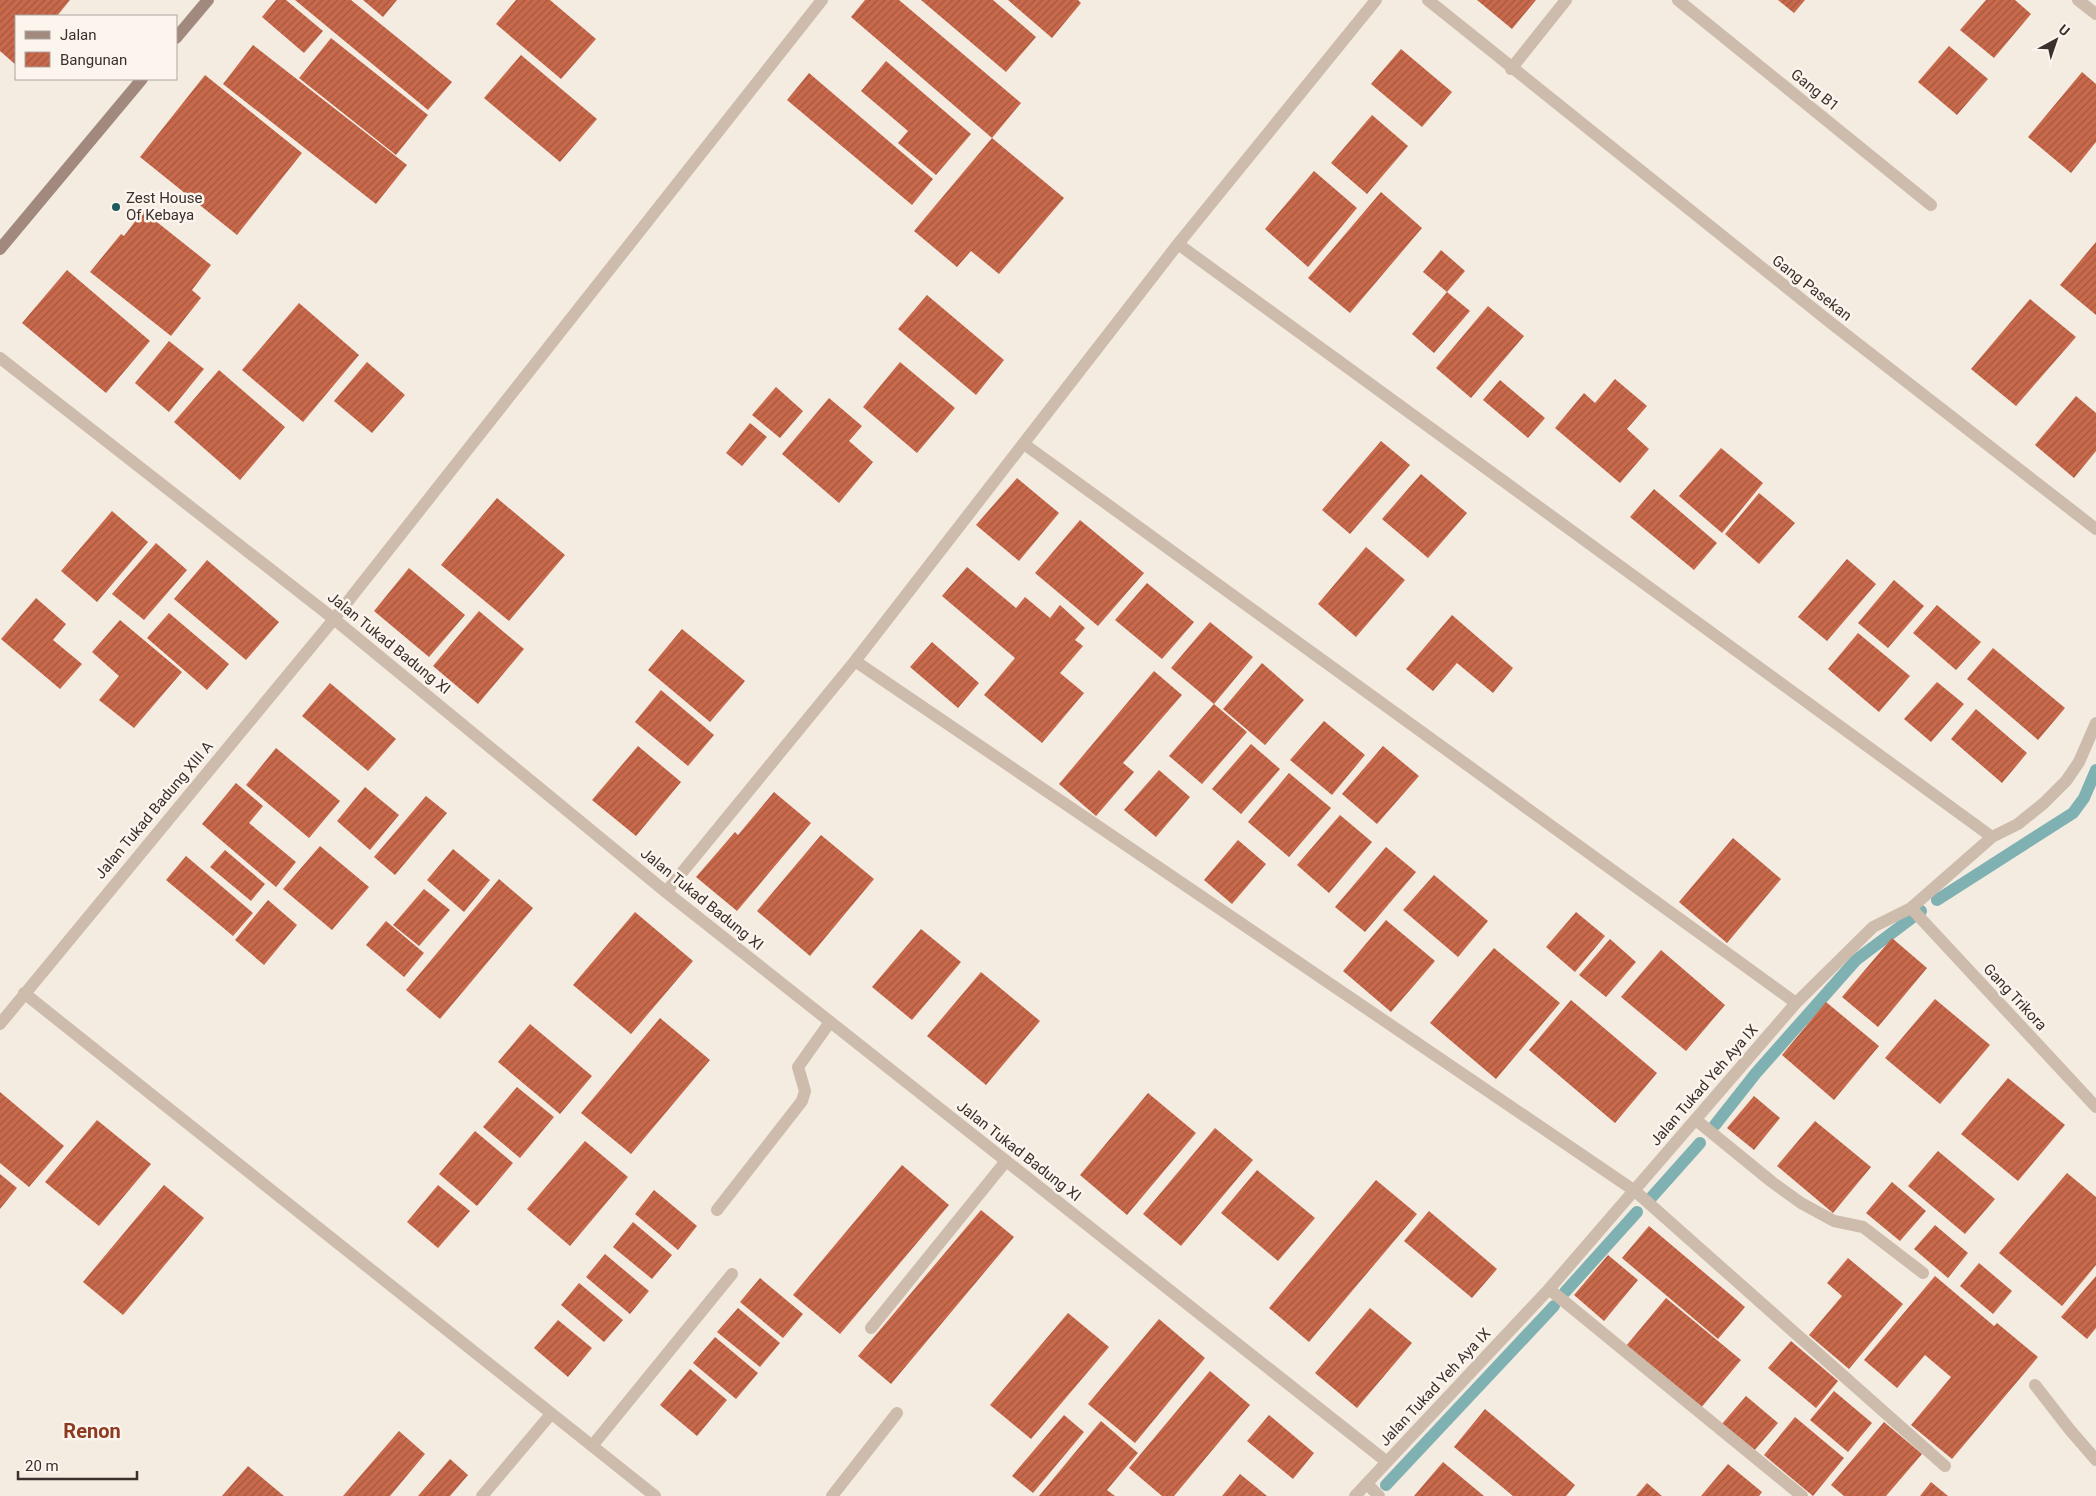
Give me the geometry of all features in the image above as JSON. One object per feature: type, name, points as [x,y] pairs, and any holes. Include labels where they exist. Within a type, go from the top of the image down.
[{"type":"street","points":[[178,36],[208,0]]},
{"type":"street","name":"Jalan Tukad Badung XIII A","points":[[0,1024],[334,618],[822,0]]},
{"type":"street","points":[[666,892],[855,661],[1178,244],[1376,0]]},
{"type":"street","name":"Gang Pasekan","points":[[1428,0],[1511,69],[1831,323],[2096,529]]},
{"type":"street","points":[[1511,69],[1566,0]]},
{"type":"street","name":"Gang B1","points":[[1678,0],[1931,205]]},
{"type":"street","points":[[2078,0],[2096,14]]},
{"type":"street","points":[[0,249],[141,80]]},
{"type":"street","points":[[1178,244],[1992,837]]},
{"type":"street","name":"Jalan Tukad Badung XI","points":[[0,358],[334,618],[666,892],[1387,1462]]},
{"type":"street","points":[[1024,444],[1796,1003]]},
{"type":"street","points":[[855,661],[1635,1191],[1945,1466]]},
{"type":"street","name":"Jalan Tukad Yeh Aya IX","points":[[1355,1496],[1549,1289],[1796,1003],[1873,927],[1911,908],[1992,837],[2018,824],[2044,803],[2080,762],[2096,723]]},
{"type":"street","name":"Gang Trikora","points":[[1911,908],[2096,1107]]},
{"type":"street","points":[[24,993],[655,1496]]},
{"type":"street","points":[[717,1210],[802,1101],[805,1091],[798,1067],[830,1022]]},
{"type":"street","points":[[1696,1120],[1772,1182],[1801,1203],[1834,1221],[1863,1227],[1923,1273]]},
{"type":"street","points":[[870,1328],[1006,1161]]},
{"type":"street","points":[[592,1446],[732,1274]]},
{"type":"street","points":[[1549,1289],[1802,1496]]},
{"type":"street","points":[[2035,1386],[2096,1460]]},
{"type":"street","points":[[832,1496],[897,1413]]},
{"type":"street","points":[[482,1496],[551,1414]]},
{"type":"street","points":[[1367,1484],[1379,1496]]},
{"type":"building","points":[[0,0],[70,0],[58,15],[15,15],[15,64],[0,51]]},
{"type":"building","points":[[276,0],[286,0],[323,31],[304,53],[262,17]]},
{"type":"building","points":[[295,0],[351,0],[452,82],[428,110]]},
{"type":"building","points":[[363,0],[397,0],[383,17]]},
{"type":"building","points":[[516,0],[550,0],[596,39],[561,79],[496,24]]},
{"type":"building","points":[[865,0],[899,0],[1021,103],[992,138],[851,17]]},
{"type":"building","points":[[921,0],[993,0],[1036,37],[1006,72]]},
{"type":"building","points":[[1008,0],[1078,0],[1081,3],[1052,38]]},
{"type":"building","points":[[1477,0],[1536,0],[1512,29]]},
{"type":"building","points":[[1778,0],[1805,0],[1794,13]]},
{"type":"building","points":[[1986,0],[2015,0],[2031,14],[1994,58],[1960,30]]},
{"type":"building","points":[[331,38],[428,115],[396,155],[299,78]]},
{"type":"building","points":[[253,45],[407,165],[376,204],[223,84]]},
{"type":"building","points":[[1949,46],[1988,79],[1957,115],[1918,82]]},
{"type":"building","points":[[1401,49],[1452,92],[1422,127],[1371,84]]},
{"type":"building","points":[[521,55],[597,119],[560,162],[484,98]]},
{"type":"building","points":[[886,61],[971,134],[936,175],[898,143],[908,131],[861,91]]},
{"type":"building","points":[[2082,72],[2096,84],[2096,142],[2071,173],[2028,137]]},
{"type":"building","points":[[809,73],[933,179],[912,205],[787,100]]},
{"type":"building","points":[[205,75],[302,153],[237,235],[140,157]]},
{"type":"building","points":[[1372,115],[1408,146],[1367,194],[1331,163]]},
{"type":"building","points":[[992,138],[1064,198],[999,274],[971,251],[957,267],[914,231]]},
{"type":"building","points":[[1314,171],[1357,208],[1308,267],[1265,229]]},
{"type":"building","points":[[1381,192],[1422,228],[1350,313],[1308,278]]},
{"type":"building","points":[[143,211],[211,265],[192,290],[201,298],[171,336],[90,272],[121,234],[124,236]]},
{"type":"building","points":[[2096,242],[2096,315],[2060,285]]},
{"type":"building","points":[[1441,250],[1465,271],[1447,292],[1423,272]]},
{"type":"building","points":[[67,270],[150,341],[106,393],[22,323]]},
{"type":"building","points":[[1447,292],[1470,311],[1434,353],[1412,334]]},
{"type":"building","points":[[927,295],[1004,360],[976,395],[898,329]]},
{"type":"building","points":[[2030,299],[2076,337],[2016,406],[1971,369]]},
{"type":"building","points":[[299,303],[359,355],[303,422],[242,370]]},
{"type":"building","points":[[1488,306],[1524,336],[1471,398],[1436,368]]},
{"type":"building","points":[[169,341],[204,369],[169,412],[135,383]]},
{"type":"building","points":[[367,362],[405,395],[372,433],[334,401]]},
{"type":"building","points":[[900,362],[955,408],[917,453],[863,407]]},
{"type":"building","points":[[219,370],[285,427],[240,480],[174,422]]},
{"type":"building","points":[[1615,379],[1647,406],[1627,429],[1649,449],[1620,483],[1555,428],[1584,393],[1595,403]]},
{"type":"building","points":[[1500,380],[1545,418],[1528,438],[1483,400]]},
{"type":"building","points":[[776,387],[803,411],[780,438],[752,415]]},
{"type":"building","points":[[2076,396],[2096,413],[2096,451],[2074,478],[2035,445]]},
{"type":"building","points":[[829,398],[862,426],[849,441],[873,462],[839,503],[782,454]]},
{"type":"building","points":[[750,423],[767,437],[742,466],[726,453]]},
{"type":"building","points":[[1381,441],[1410,465],[1350,534],[1322,510]]},
{"type":"building","points":[[1721,448],[1763,483],[1722,533],[1679,496]]},
{"type":"building","points":[[1421,474],[1467,513],[1428,558],[1382,519]]},
{"type":"building","points":[[1017,478],[1059,513],[1019,561],[976,525]]},
{"type":"building","points":[[1654,489],[1717,543],[1694,570],[1630,517]]},
{"type":"building","points":[[1759,493],[1795,523],[1759,564],[1725,534]]},
{"type":"building","points":[[497,498],[565,555],[509,621],[441,565]]},
{"type":"building","points":[[112,511],[148,542],[97,602],[61,571]]},
{"type":"building","points":[[1080,520],[1144,573],[1098,626],[1035,573]]},
{"type":"building","points":[[156,543],[187,570],[144,620],[112,594]]},
{"type":"building","points":[[1366,547],[1405,580],[1356,637],[1318,604]]},
{"type":"building","points":[[1847,559],[1876,584],[1827,641],[1798,617]]},
{"type":"building","points":[[207,560],[279,622],[246,660],[174,599]]},
{"type":"building","points":[[967,567],[1016,608],[1025,597],[1050,618],[1060,605],[1085,628],[1075,640],[1083,646],[1060,673],[1084,693],[1042,743],[984,695],[1015,658],[942,596]]},
{"type":"building","points":[[409,568],[465,615],[429,657],[374,611]]},
{"type":"building","points":[[1894,580],[1924,606],[1888,648],[1858,623]]},
{"type":"building","points":[[1147,583],[1194,622],[1162,659],[1115,620]]},
{"type":"building","points":[[36,598],[66,624],[53,640],[82,664],[60,689],[1,639]]},
{"type":"building","points":[[1937,605],[1981,642],[1956,670],[1913,633]]},
{"type":"building","points":[[479,611],[524,649],[478,704],[433,666]]},
{"type":"building","points":[[169,613],[229,664],[207,690],[147,638]]},
{"type":"building","points":[[1452,615],[1513,668],[1493,693],[1457,663],[1433,691],[1406,669]]},
{"type":"building","points":[[120,620],[182,672],[134,728],[99,700],[119,676],[92,652]]},
{"type":"building","points":[[1210,622],[1253,657],[1214,704],[1171,668]]},
{"type":"building","points":[[682,629],[745,681],[710,722],[648,670]]},
{"type":"building","points":[[1858,633],[1910,676],[1879,712],[1828,669]]},
{"type":"building","points":[[932,642],[979,683],[958,708],[910,667]]},
{"type":"building","points":[[1993,648],[2065,708],[2038,740],[1967,679]]},
{"type":"building","points":[[1262,663],[1304,700],[1265,745],[1223,709]]},
{"type":"building","points":[[1154,671],[1182,695],[1123,763],[1134,772],[1096,816],[1059,784]]},
{"type":"building","points":[[1937,682],[1964,704],[1931,742],[1904,719]]},
{"type":"building","points":[[330,683],[396,739],[368,771],[302,716]]},
{"type":"building","points":[[661,690],[714,735],[688,766],[635,722]]},
{"type":"building","points":[[1214,704],[1247,732],[1202,784],[1169,756]]},
{"type":"building","points":[[1976,709],[2027,753],[2002,783],[1951,739]]},
{"type":"building","points":[[1324,721],[1365,755],[1332,795],[1290,760]]},
{"type":"building","points":[[1251,744],[1280,769],[1241,814],[1212,789]]},
{"type":"building","points":[[638,746],[681,782],[636,836],[592,800]]},
{"type":"building","points":[[1383,746],[1419,776],[1377,824],[1342,794]]},
{"type":"building","points":[[276,748],[340,801],[309,838],[246,785]]},
{"type":"building","points":[[1159,770],[1190,797],[1156,837],[1124,810]]},
{"type":"building","points":[[1289,773],[1331,808],[1289,857],[1248,822]]},
{"type":"building","points":[[236,783],[263,806],[249,823],[296,862],[276,887],[202,824]]},
{"type":"building","points":[[365,787],[399,815],[370,850],[337,821]]},
{"type":"building","points":[[774,792],[811,823],[737,911],[696,877],[735,832],[738,835]]},
{"type":"building","points":[[426,796],[447,813],[395,875],[374,857]]},
{"type":"building","points":[[1340,815],[1372,842],[1329,893],[1297,865]]},
{"type":"building","points":[[821,835],[874,879],[810,956],[757,911]]},
{"type":"building","points":[[1733,838],[1781,879],[1727,943],[1679,902]]},
{"type":"building","points":[[1238,840],[1266,864],[1232,904],[1204,880]]},
{"type":"building","points":[[320,846],[369,887],[332,930],[283,889]]},
{"type":"building","points":[[1386,847],[1416,872],[1365,932],[1335,907]]},
{"type":"building","points":[[453,849],[490,880],[464,912],[427,880]]},
{"type":"building","points":[[225,850],[265,884],[251,901],[210,867]]},
{"type":"building","points":[[186,856],[253,913],[233,936],[166,880]]},
{"type":"building","points":[[1434,875],[1488,921],[1458,957],[1403,910]]},
{"type":"building","points":[[499,879],[533,908],[440,1019],[406,990]]},
{"type":"building","points":[[424,889],[450,910],[419,946],[393,925]]},
{"type":"building","points":[[268,900],[297,925],[264,965],[235,940]]},
{"type":"building","points":[[635,912],[693,961],[631,1034],[573,985]]},
{"type":"building","points":[[1576,912],[1605,936],[1575,972],[1546,947]]},
{"type":"building","points":[[1386,920],[1435,961],[1391,1012],[1343,971]]},
{"type":"building","points":[[386,921],[424,953],[404,977],[366,945]]},
{"type":"building","points":[[921,929],[961,962],[912,1020],[872,987]]},
{"type":"building","points":[[1892,938],[1927,968],[1878,1027],[1842,997]]},
{"type":"building","points":[[1610,939],[1636,962],[1606,997],[1579,975]]},
{"type":"building","points":[[1494,948],[1560,1003],[1496,1079],[1430,1023]]},
{"type":"building","points":[[1661,950],[1725,1005],[1686,1051],[1621,997]]},
{"type":"building","points":[[981,972],[1040,1021],[986,1085],[927,1036]]},
{"type":"building","points":[[1935,999],[1990,1045],[1940,1104],[1885,1058]]},
{"type":"building","points":[[1571,1000],[1657,1073],[1615,1123],[1529,1050]]},
{"type":"building","points":[[1826,1002],[1879,1046],[1834,1100],[1782,1055]]},
{"type":"building","points":[[660,1018],[710,1060],[631,1154],[581,1113]]},
{"type":"building","points":[[530,1024],[592,1076],[560,1114],[498,1062]]},
{"type":"building","points":[[2008,1078],[2065,1125],[2018,1181],[1961,1134]]},
{"type":"building","points":[[517,1087],[554,1117],[520,1158],[483,1127]]},
{"type":"building","points":[[0,1092],[64,1146],[29,1187],[0,1163]]},
{"type":"building","points":[[1148,1093],[1196,1133],[1127,1215],[1080,1175]]},
{"type":"building","points":[[1754,1096],[1780,1118],[1754,1150],[1727,1128]]},
{"type":"building","points":[[97,1120],[151,1164],[99,1226],[45,1182]]},
{"type":"building","points":[[1815,1121],[1871,1167],[1833,1213],[1777,1166]]},
{"type":"building","points":[[1215,1128],[1253,1160],[1181,1246],[1143,1214]]},
{"type":"building","points":[[475,1131],[513,1163],[477,1206],[439,1174]]},
{"type":"building","points":[[585,1141],[628,1177],[570,1246],[527,1209]]},
{"type":"building","points":[[1938,1151],[1995,1199],[1965,1234],[1908,1186]]},
{"type":"building","points":[[902,1165],[949,1205],[840,1334],[793,1295]]},
{"type":"building","points":[[1257,1170],[1315,1218],[1278,1261],[1221,1213]]},
{"type":"building","points":[[2067,1173],[2096,1197],[2096,1265],[2062,1306],[1999,1253]]},
{"type":"building","points":[[0,1174],[17,1188],[0,1209]]},
{"type":"building","points":[[1376,1180],[1417,1214],[1309,1342],[1269,1308]]},
{"type":"building","points":[[1892,1182],[1926,1211],[1900,1241],[1866,1213]]},
{"type":"building","points":[[164,1185],[204,1218],[123,1315],[83,1282]]},
{"type":"building","points":[[438,1185],[470,1211],[438,1248],[407,1222]]},
{"type":"building","points":[[654,1190],[697,1226],[678,1250],[635,1214]]},
{"type":"building","points":[[981,1210],[1014,1237],[891,1384],[858,1356]]},
{"type":"building","points":[[1429,1211],[1497,1269],[1472,1298],[1404,1241]]},
{"type":"building","points":[[633,1222],[672,1255],[652,1279],[613,1247]]},
{"type":"building","points":[[1935,1225],[1968,1253],[1948,1278],[1914,1249]]},
{"type":"building","points":[[1649,1226],[1745,1307],[1718,1339],[1622,1258]]},
{"type":"building","points":[[605,1254],[649,1291],[630,1314],[586,1277]]},
{"type":"building","points":[[1608,1255],[1638,1280],[1604,1321],[1574,1295]]},
{"type":"building","points":[[1848,1258],[1903,1304],[1849,1369],[1809,1335],[1842,1296],[1827,1283]]},
{"type":"building","points":[[1979,1263],[2012,1291],[1993,1314],[1960,1286]]},
{"type":"building","points":[[1935,1276],[1994,1326],[1997,1323],[2038,1357],[1952,1459],[1911,1425],[1951,1377],[1925,1355],[1897,1388],[1864,1360]]},
{"type":"building","points":[[2096,1276],[2096,1328],[2087,1339],[2061,1317]]},
{"type":"building","points":[[760,1278],[803,1314],[783,1338],[740,1302]]},
{"type":"building","points":[[579,1283],[623,1320],[604,1342],[561,1305]]},
{"type":"building","points":[[1666,1298],[1741,1360],[1700,1409],[1626,1346]]},
{"type":"building","points":[[738,1308],[780,1343],[760,1367],[717,1332]]},
{"type":"building","points":[[1370,1308],[1412,1343],[1357,1408],[1315,1373]]},
{"type":"building","points":[[1068,1313],[1109,1347],[1031,1439],[990,1405]]},
{"type":"building","points":[[1159,1319],[1205,1358],[1135,1443],[1088,1404]]},
{"type":"building","points":[[558,1320],[592,1348],[568,1377],[534,1348]]},
{"type":"building","points":[[715,1337],[758,1373],[736,1399],[693,1363]]},
{"type":"building","points":[[1791,1341],[1838,1381],[1816,1408],[1768,1368]]},
{"type":"building","points":[[690,1369],[727,1400],[697,1436],[660,1405]]},
{"type":"building","points":[[1210,1371],[1250,1405],[1174,1496],[1162,1496],[1129,1468]]},
{"type":"building","points":[[1834,1391],[1872,1423],[1848,1452],[1810,1420]]},
{"type":"building","points":[[1746,1396],[1778,1423],[1753,1452],[1721,1425]]},
{"type":"building","points":[[1485,1409],[1575,1485],[1566,1496],[1513,1496],[1454,1447]]},
{"type":"building","points":[[1064,1415],[1084,1432],[1033,1493],[1012,1476]]},
{"type":"building","points":[[1269,1415],[1314,1453],[1293,1479],[1247,1441]]},
{"type":"building","points":[[1795,1417],[1844,1458],[1813,1496],[1764,1455]]},
{"type":"building","points":[[1101,1421],[1138,1453],[1107,1490],[1115,1496],[1039,1496]]},
{"type":"building","points":[[1884,1422],[1922,1454],[1886,1496],[1844,1496],[1831,1485]]},
{"type":"building","points":[[399,1431],[425,1454],[390,1496],[343,1496]]},
{"type":"building","points":[[450,1459],[468,1475],[450,1496],[418,1496]]},
{"type":"building","points":[[1443,1462],[1484,1496],[1414,1496]]},
{"type":"building","points":[[1728,1464],[1762,1492],[1759,1496],[1701,1496]]},
{"type":"building","points":[[248,1466],[284,1496],[222,1496]]},
{"type":"building","points":[[1240,1474],[1267,1496],[1222,1496]]},
{"type":"building","points":[[1931,1482],[1948,1496],[1920,1496]]},
{"type":"building","points":[[1647,1483],[1662,1496],[1636,1496]]},
{"type":"waterway","points":[[1937,900],[2073,813],[2084,798],[2096,770]]},
{"type":"waterway","points":[[1715,1125],[1756,1073],[1856,960],[1921,911]]},
{"type":"waterway","points":[[1650,1199],[1700,1143]]},
{"type":"waterway","points":[[1565,1292],[1637,1212]]},
{"type":"waterway","points":[[1386,1485],[1554,1306]]},
{"type":"place","name":"Zest House Of Kebaya","points":[[116,207]]},
{"type":"district","name":"Renon","points":[[92,1431]]}]
